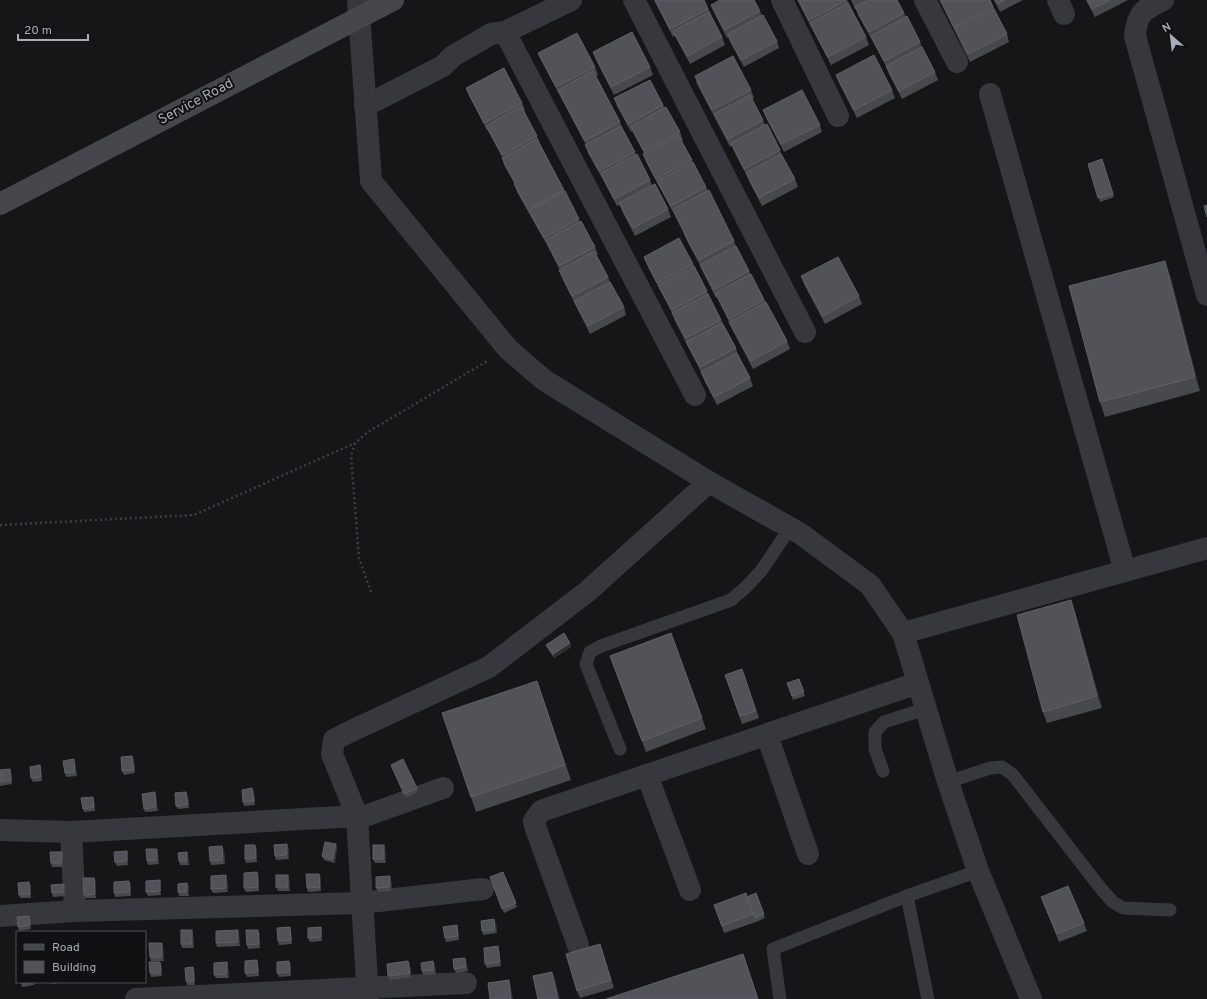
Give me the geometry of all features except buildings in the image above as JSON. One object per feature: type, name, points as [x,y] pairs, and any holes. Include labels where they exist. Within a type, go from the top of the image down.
[{"type":"main road","name":"Service Road","points":[[0,204],[359,8],[393,0]]},
{"type":"street","points":[[365,106],[444,66],[459,64],[493,45],[505,32],[571,0]]},
{"type":"street","points":[[634,0],[805,332]]},
{"type":"street","points":[[782,0],[838,116]]},
{"type":"street","points":[[925,0],[957,62]]},
{"type":"street","points":[[1163,0],[1147,8],[1137,20],[1135,36],[1207,295]]},
{"type":"street","points":[[359,8],[371,181],[508,349],[544,380],[709,482],[801,534],[870,585],[903,632],[925,709],[978,871],[1031,999]]},
{"type":"street","points":[[505,32],[695,395]]},
{"type":"street","points":[[990,94],[1125,571]]},
{"type":"street","points":[[367,993],[357,818],[332,754],[334,740],[489,667],[588,591],[709,482]]},
{"type":"street","points":[[903,632],[1207,548]]},
{"type":"street","points":[[578,946],[534,821],[541,811],[918,684]]},
{"type":"street","points":[[767,735],[808,854]]},
{"type":"street","points":[[647,775],[690,890]]},
{"type":"street","points":[[0,830],[71,832],[357,818],[443,788]]},
{"type":"street","points":[[71,832],[75,911]]},
{"type":"street","points":[[0,916],[75,911],[361,903],[483,889]]},
{"type":"street","points":[[136,999],[367,993],[466,983]]},
{"type":"lane","points":[[620,749],[586,664],[590,652],[601,646],[731,600],[761,571],[790,528]]},
{"type":"lane","points":[[883,771],[875,749],[874,732],[884,722],[925,709]]},
{"type":"lane","points":[[948,782],[990,768],[1002,767],[1013,774],[1102,890],[1113,902],[1123,908],[1170,910]]},
{"type":"lane","points":[[780,999],[773,949],[907,896],[978,871]]},
{"type":"lane","points":[[907,896],[928,999]]},
{"type":"path","points":[[0,525],[194,515],[355,443],[368,432],[508,349]]},
{"type":"path","points":[[355,443],[351,456],[359,558],[371,592]]}]
